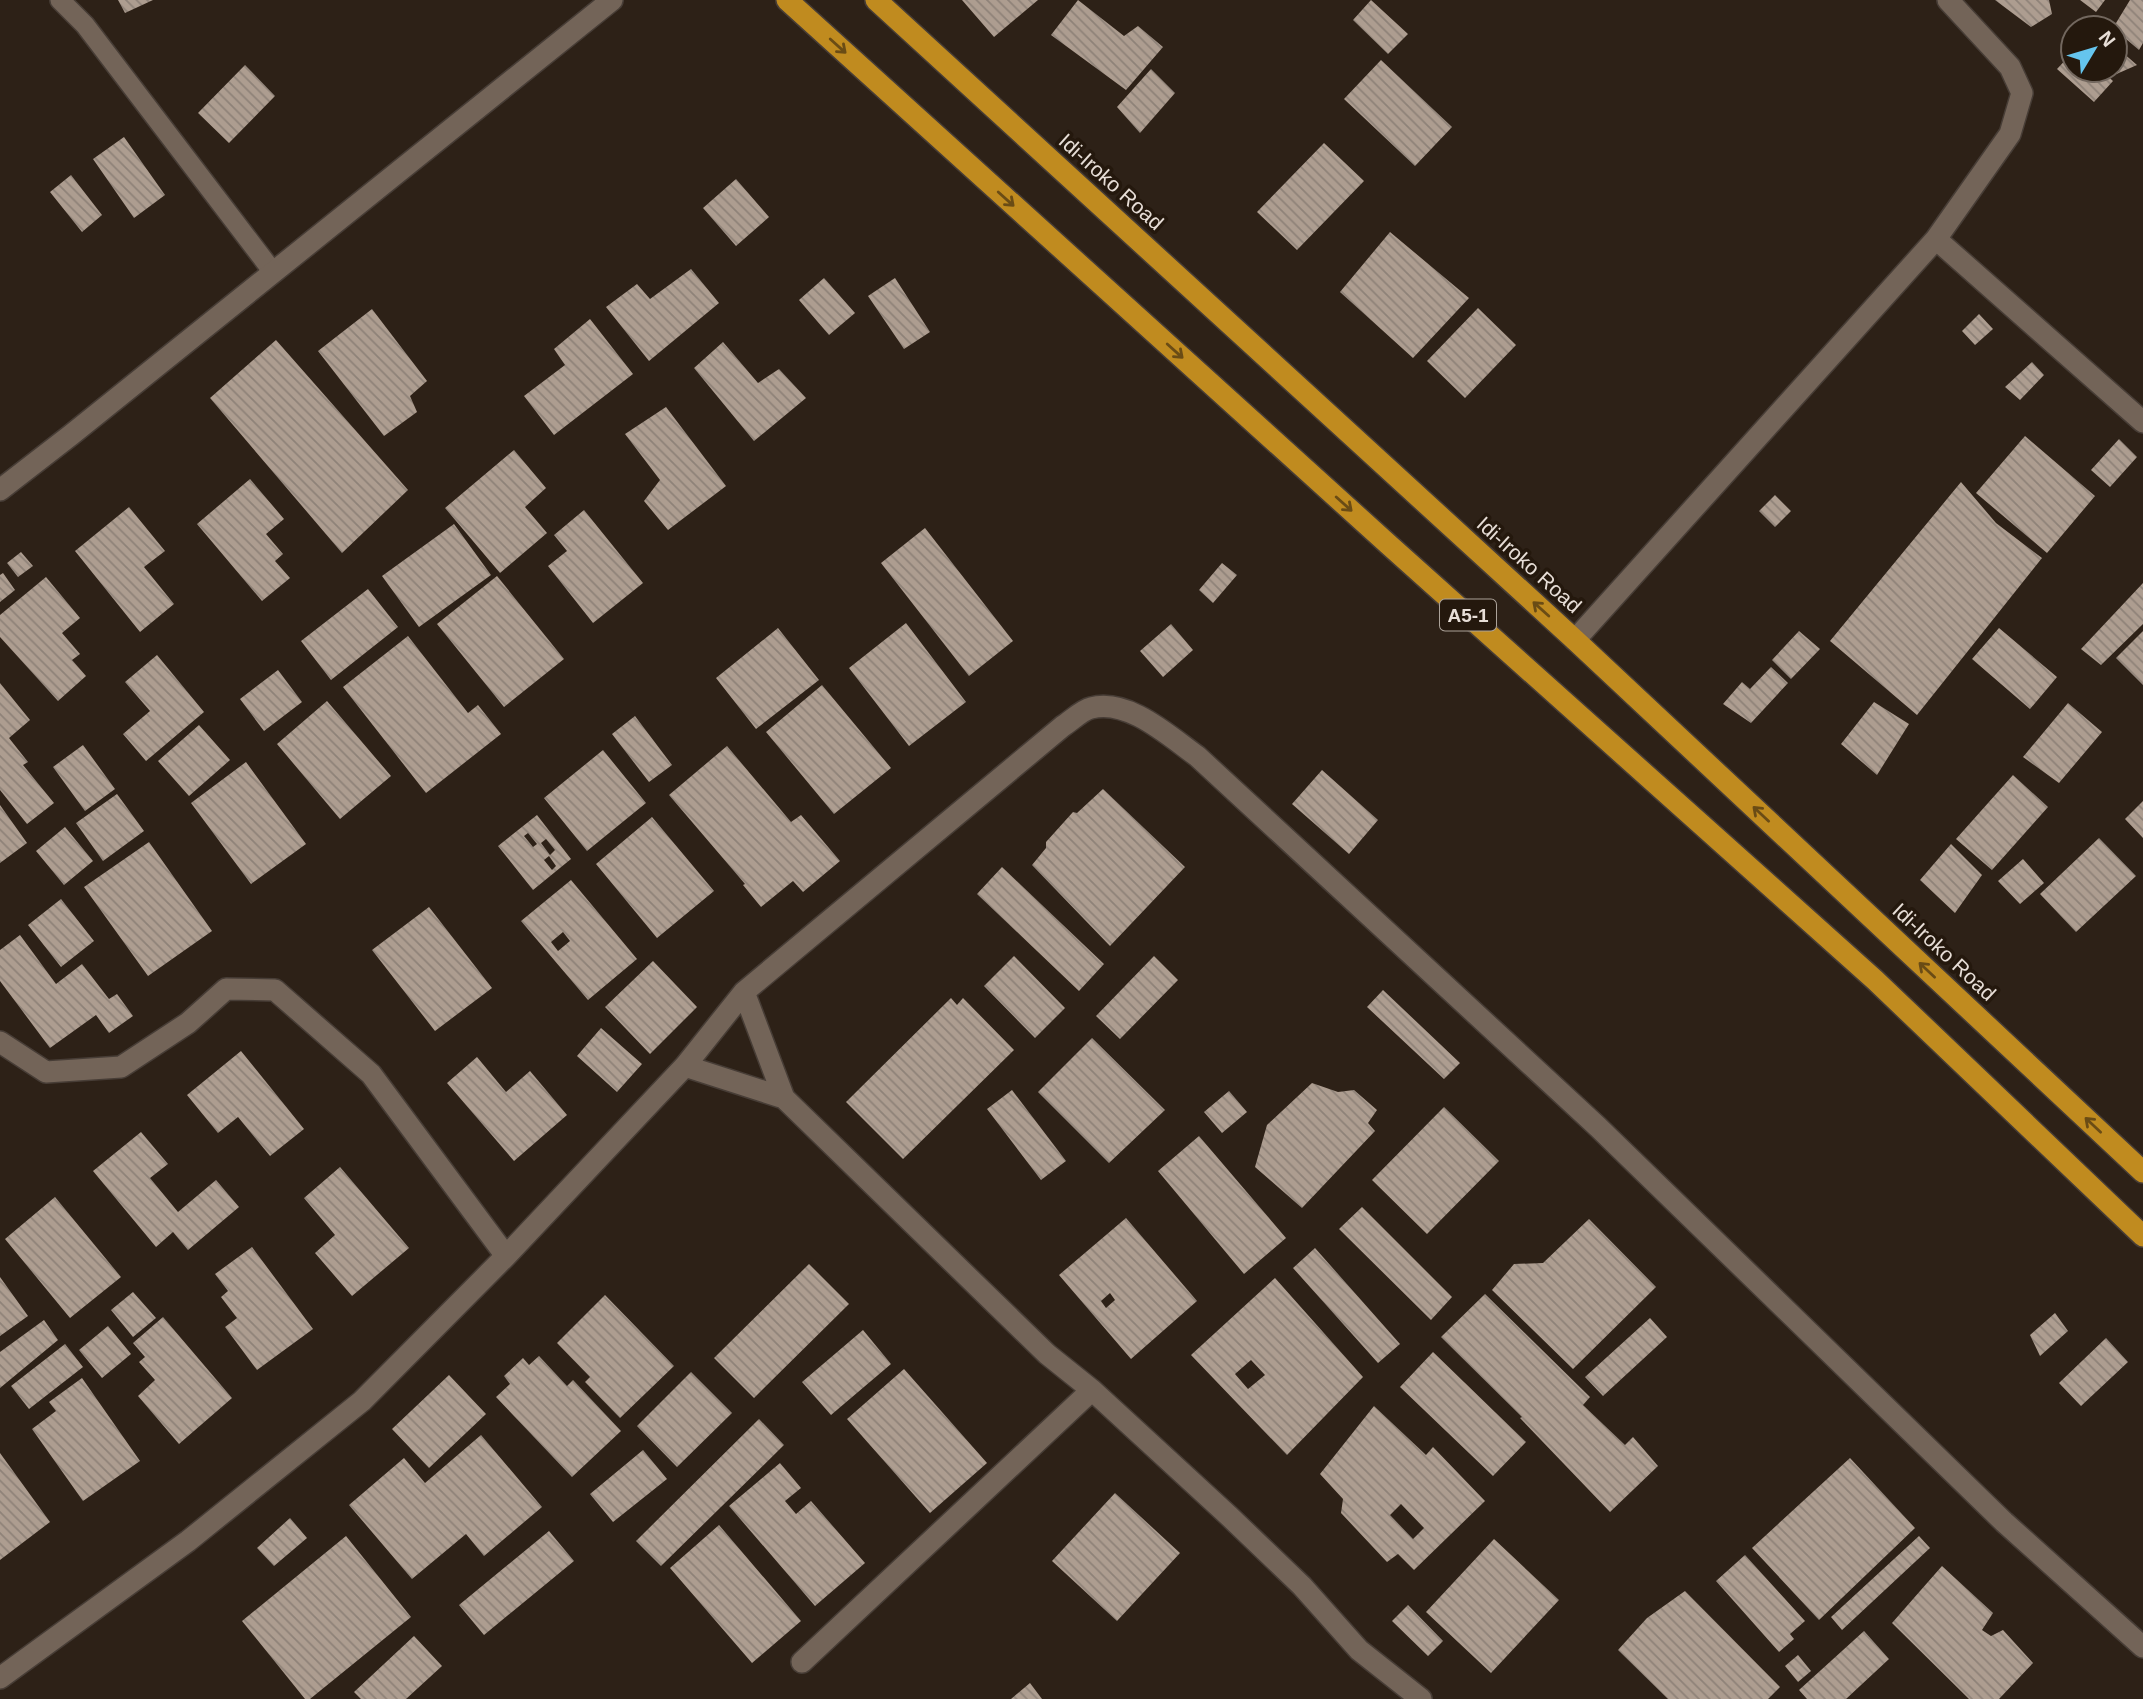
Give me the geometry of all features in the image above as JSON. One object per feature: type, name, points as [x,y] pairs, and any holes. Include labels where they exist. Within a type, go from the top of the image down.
[{"type":"highway","name":"A5-1","points":[[787,0],[1875,980],[2143,1236]]},
{"type":"highway","name":"Idi-Iroko Road","points":[[876,0],[1575,640],[2143,1172]]},
{"type":"street","points":[[0,490],[612,0]]},
{"type":"street","points":[[1575,640],[1936,239],[2010,134],[2022,93],[2010,67],[1948,0]]},
{"type":"street","points":[[1936,239],[2143,422]]},
{"type":"street","points":[[0,1678],[188,1541],[362,1401],[506,1256],[685,1066],[744,992],[1063,726],[1090,708],[1114,708],[1145,718],[1197,756],[1598,1127],[2004,1522],[2143,1647]]},
{"type":"street","points":[[0,1042],[46,1072],[121,1067],[188,1023],[226,989],[275,990],[371,1074],[506,1256]]},
{"type":"street","points":[[744,992],[783,1098],[1047,1354],[1091,1390],[1302,1586],[1359,1650],[1421,1699]]},
{"type":"street","points":[[685,1066],[783,1098]]},
{"type":"street","points":[[802,1662],[1091,1390]]},
{"type":"lane","points":[[60,0],[85,25],[273,272]]},
{"type":"building","points":[[118,0],[153,0],[125,13]]},
{"type":"building","points":[[962,0],[1038,0],[994,37]]},
{"type":"building","points":[[1078,0],[1124,36],[1138,26],[1163,47],[1126,90],[1051,35]]},
{"type":"building","points":[[1371,0],[1408,34],[1388,54],[1353,20]]},
{"type":"building","points":[[1995,0],[2049,0],[2052,14],[2031,27]]},
{"type":"building","points":[[2080,0],[2105,0],[2096,12]]},
{"type":"building","points":[[2130,0],[2143,0],[2143,43],[2139,50],[2129,42],[2129,14],[2122,14]]},
{"type":"building","points":[[2129,58],[2137,65],[2129,69]]},
{"type":"building","points":[[1381,60],[1452,127],[1415,166],[1344,99]]},
{"type":"building","points":[[245,65],[275,96],[229,143],[198,113]]},
{"type":"building","points":[[1151,69],[1175,93],[1140,133],[1117,107]]},
{"type":"building","points":[[2074,84],[2110,84],[2094,102]]},
{"type":"building","points":[[124,137],[165,195],[134,218],[93,159]]},
{"type":"building","points":[[1324,143],[1364,181],[1297,250],[1257,212]]},
{"type":"building","points":[[71,175],[102,215],[82,232],[50,192]]},
{"type":"building","points":[[736,179],[769,217],[736,246],[703,208]]},
{"type":"building","points":[[1390,232],[1469,298],[1413,358],[1340,292]]},
{"type":"building","points":[[691,269],[719,303],[649,361],[606,307],[637,284],[650,299]]},
{"type":"building","points":[[824,278],[855,313],[829,335],[799,300]]},
{"type":"building","points":[[895,278],[930,332],[904,349],[868,296]]},
{"type":"building","points":[[1478,308],[1516,345],[1465,398],[1427,361]]},
{"type":"building","points":[[372,309],[427,381],[410,396],[417,412],[384,436],[318,351]]},
{"type":"building","points":[[1979,314],[1993,329],[1975,345],[1962,331]]},
{"type":"building","points":[[590,319],[633,374],[554,435],[524,396],[565,365],[554,349]]},
{"type":"building","points":[[276,340],[408,490],[342,553],[210,398]]},
{"type":"building","points":[[723,342],[758,383],[779,369],[806,398],[754,441],[694,368]]},
{"type":"building","points":[[2032,362],[2044,375],[2020,400],[2005,387]]},
{"type":"building","points":[[666,407],[726,486],[668,530],[644,501],[660,480],[625,434]]},
{"type":"building","points":[[2025,436],[2095,496],[2047,553],[1976,493]]},
{"type":"building","points":[[2119,439],[2137,457],[2110,487],[2091,470]]},
{"type":"building","points":[[514,450],[546,488],[525,507],[547,533],[500,573],[445,508]]},
{"type":"building","points":[[250,479],[284,519],[266,534],[283,554],[275,561],[290,578],[262,601],[197,524]]},
{"type":"building","points":[[1961,482],[1996,523],[2042,558],[1917,715],[1830,641]]},
{"type":"building","points":[[1775,495],[1791,511],[1775,527],[1759,511]]},
{"type":"building","points":[[129,507],[165,551],[144,567],[174,604],[140,632],[75,551]]},
{"type":"building","points":[[584,510],[643,583],[593,623],[548,566],[567,551],[554,535]]},
{"type":"building","points":[[454,524],[491,575],[419,627],[382,576]]},
{"type":"building","points":[[925,528],[1013,641],[969,676],[881,563]]},
{"type":"building","points":[[21,552],[33,566],[18,577],[7,563]]},
{"type":"building","points":[[1222,563],[1237,575],[1213,603],[1199,590]]},
{"type":"building","points":[[3,573],[15,590],[0,602],[0,575]]},
{"type":"building","points":[[497,576],[564,659],[504,707],[437,624]]},
{"type":"building","points":[[46,577],[80,618],[62,633],[80,654],[72,660],[86,676],[58,701],[0,637],[0,615]]},
{"type":"building","points":[[2143,583],[2143,624],[2101,665],[2081,649]]},
{"type":"building","points":[[368,589],[398,627],[331,680],[301,641]]},
{"type":"building","points":[[906,623],[966,702],[909,746],[849,668]]},
{"type":"building","points":[[1171,624],[1193,650],[1163,677],[1140,651]]},
{"type":"building","points":[[778,628],[819,680],[756,729],[716,678]]},
{"type":"building","points":[[1999,628],[2057,677],[2030,709],[1972,659]]},
{"type":"building","points":[[1799,631],[1820,649],[1791,679],[1772,660]]},
{"type":"building","points":[[2143,631],[2143,685],[2116,658]]},
{"type":"building","points":[[408,636],[468,713],[478,705],[501,734],[426,793],[343,687]]},
{"type":"building","points":[[157,655],[204,712],[146,761],[123,734],[150,711],[125,682]]},
{"type":"building","points":[[1771,667],[1788,683],[1751,723],[1723,704],[1742,682],[1750,689]]},
{"type":"building","points":[[278,670],[302,702],[264,731],[240,699]]},
{"type":"building","points":[[0,683],[30,720],[9,738],[28,762],[23,765],[54,803],[27,824],[0,790]]},
{"type":"building","points":[[822,685],[891,768],[834,814],[766,732]]},
{"type":"building","points":[[327,701],[391,776],[340,819],[277,744]]},
{"type":"building","points":[[1874,702],[1909,724],[1877,775],[1841,744]]},
{"type":"building","points":[[2068,703],[2102,732],[2059,783],[2023,757]]},
{"type":"building","points":[[635,716],[672,765],[649,782],[612,734]]},
{"type":"building","points":[[199,725],[230,760],[189,796],[158,761]]},
{"type":"building","points":[[83,745],[115,789],[85,811],[53,767]]},
{"type":"building","points":[[727,746],[791,822],[801,815],[840,861],[803,892],[793,881],[761,907],[743,885],[745,884],[669,795]]},
{"type":"building","points":[[603,750],[646,803],[587,851],[544,798]]},
{"type":"building","points":[[246,762],[306,844],[251,884],[191,803]]},
{"type":"building","points":[[1322,770],[1378,820],[1349,854],[1292,804]]},
{"type":"building","points":[[2013,775],[2048,807],[1992,870],[1956,839]]},
{"type":"building","points":[[1103,789],[1185,867],[1110,946],[1032,865],[1046,848],[1046,842],[1073,812],[1077,813]]},
{"type":"building","points":[[117,794],[144,831],[103,861],[76,823]]},
{"type":"building","points":[[2143,801],[2143,838],[2125,819]]},
{"type":"building","points":[[0,805],[27,843],[0,863]]},
{"type":"building","points":[[537,815],[571,859],[533,890],[498,846]],"holes":[[[528,833],[537,844],[533,847],[524,836]],[[546,839],[555,850],[550,855],[541,843]],[[549,856],[556,866],[552,870],[544,860]]]},
{"type":"building","points":[[652,817],[714,891],[657,938],[596,864]]},
{"type":"building","points":[[65,827],[93,861],[64,885],[36,851]]},
{"type":"building","points":[[2099,838],[2136,876],[2076,932],[2040,894]]},
{"type":"building","points":[[149,842],[212,931],[148,976],[84,887]]},
{"type":"building","points":[[1951,844],[1982,875],[1955,913],[1920,880]]},
{"type":"building","points":[[2023,859],[2044,883],[2020,904],[1998,881]]},
{"type":"building","points":[[1002,867],[1104,964],[1079,991],[977,894]]},
{"type":"building","points":[[571,880],[637,959],[588,1000],[521,921]],"holes":[[[563,932],[570,941],[558,951],[551,942]]]},
{"type":"building","points":[[61,899],[94,941],[61,967],[28,925]]},
{"type":"building","points":[[429,907],[492,988],[435,1031],[372,950]]},
{"type":"building","points":[[20,935],[56,984],[82,964],[109,999],[117,994],[133,1016],[109,1033],[96,1015],[50,1048],[0,981],[0,950]]},
{"type":"building","points":[[1014,956],[1065,1008],[1035,1038],[984,986]]},
{"type":"building","points":[[1154,956],[1178,980],[1120,1039],[1096,1016]]},
{"type":"building","points":[[653,961],[697,1007],[650,1054],[605,1007]]},
{"type":"building","points":[[1383,990],[1460,1063],[1444,1079],[1367,1007]]},
{"type":"building","points":[[951,998],[957,1005],[963,998],[1014,1050],[903,1159],[846,1102]]},
{"type":"building","points":[[601,1028],[642,1064],[617,1092],[577,1056]]},
{"type":"building","points":[[1092,1038],[1165,1110],[1109,1163],[1038,1092]]},
{"type":"building","points":[[241,1051],[304,1129],[270,1156],[238,1117],[218,1133],[187,1095]]},
{"type":"building","points":[[477,1057],[506,1092],[530,1071],[567,1115],[514,1161],[447,1083]]},
{"type":"building","points":[[1312,1083],[1338,1092],[1354,1090],[1377,1110],[1368,1123],[1375,1131],[1302,1208],[1255,1167],[1267,1125]]},
{"type":"building","points":[[1012,1090],[1066,1161],[1041,1180],[987,1109]]},
{"type":"building","points":[[1229,1091],[1247,1112],[1222,1133],[1204,1112]]},
{"type":"building","points":[[1444,1107],[1499,1161],[1427,1234],[1372,1180]]},
{"type":"building","points":[[141,1132],[168,1164],[150,1178],[178,1212],[216,1180],[239,1207],[188,1250],[173,1232],[156,1247],[93,1171]]},
{"type":"building","points":[[1199,1136],[1286,1238],[1244,1274],[1158,1171]]},
{"type":"building","points":[[340,1167],[409,1248],[352,1296],[315,1253],[335,1235],[304,1198]]},
{"type":"building","points":[[55,1197],[121,1277],[70,1318],[5,1239]]},
{"type":"building","points":[[1362,1207],[1452,1297],[1431,1320],[1339,1229]]},
{"type":"building","points":[[1126,1218],[1197,1301],[1131,1359],[1059,1275]],"holes":[[[1110,1293],[1115,1300],[1106,1308],[1101,1301]]]},
{"type":"building","points":[[1589,1219],[1656,1287],[1573,1369],[1492,1290],[1514,1264],[1543,1263]]},
{"type":"building","points":[[252,1247],[313,1329],[257,1370],[225,1327],[237,1318],[221,1297],[228,1291],[215,1274]]},
{"type":"building","points":[[1315,1248],[1400,1344],[1378,1363],[1293,1268]]},
{"type":"building","points":[[809,1264],[849,1304],[754,1398],[714,1358]]},
{"type":"building","points":[[0,1277],[28,1316],[0,1336]]},
{"type":"building","points":[[1275,1278],[1363,1377],[1287,1455],[1191,1355]],"holes":[[[1251,1360],[1265,1375],[1248,1389],[1235,1374]]]},
{"type":"building","points":[[133,1292],[156,1318],[133,1337],[111,1310]]},
{"type":"building","points":[[1485,1294],[1590,1397],[1583,1405],[1625,1445],[1633,1437],[1658,1466],[1610,1512],[1520,1418],[1522,1417],[1441,1337]]},
{"type":"building","points":[[605,1295],[674,1366],[620,1418],[585,1382],[590,1377],[557,1343]]},
{"type":"building","points":[[2055,1313],[2068,1331],[2040,1356],[2030,1335]]},
{"type":"building","points":[[163,1317],[232,1398],[179,1444],[138,1396],[155,1380],[139,1362],[145,1357],[133,1343]]},
{"type":"building","points":[[1650,1318],[1667,1337],[1603,1396],[1585,1377]]},
{"type":"building","points":[[44,1320],[58,1340],[0,1388],[0,1352]]},
{"type":"building","points":[[108,1326],[131,1354],[102,1378],[79,1350]]},
{"type":"building","points":[[863,1330],[891,1364],[831,1415],[802,1382]]},
{"type":"building","points":[[2106,1338],[2128,1362],[2081,1406],[2059,1383]]},
{"type":"building","points":[[65,1344],[83,1367],[29,1409],[11,1386]]},
{"type":"building","points":[[1433,1352],[1526,1442],[1493,1476],[1400,1387]]},
{"type":"building","points":[[539,1356],[567,1386],[573,1380],[621,1431],[572,1477],[496,1397],[510,1384],[504,1376],[523,1358],[529,1365]]},
{"type":"building","points":[[904,1369],[987,1463],[930,1513],[847,1419]]},
{"type":"building","points":[[691,1372],[732,1413],[677,1467],[637,1426]]},
{"type":"building","points":[[449,1375],[486,1414],[429,1468],[392,1429]]},
{"type":"building","points":[[82,1378],[140,1461],[83,1501],[32,1429],[56,1411],[49,1402]]},
{"type":"building","points":[[1374,1406],[1426,1455],[1433,1447],[1485,1501],[1414,1570],[1398,1554],[1387,1562],[1341,1513],[1343,1499],[1320,1474]],"holes":[[[1401,1504],[1424,1528],[1413,1539],[1390,1515]]]},
{"type":"building","points":[[759,1419],[784,1445],[661,1566],[636,1541]]},
{"type":"building","points":[[481,1435],[542,1507],[484,1556],[466,1534],[412,1579],[349,1505],[404,1458],[425,1483]]},
{"type":"building","points":[[643,1450],[667,1479],[613,1522],[590,1494]]},
{"type":"building","points":[[0,1453],[50,1522],[0,1560]]},
{"type":"building","points":[[1850,1458],[1915,1528],[1819,1620],[1752,1548]]},
{"type":"building","points":[[780,1463],[801,1488],[785,1501],[796,1514],[811,1501],[865,1563],[815,1606],[729,1506]]},
{"type":"building","points":[[1115,1493],[1180,1553],[1117,1621],[1052,1561]]},
{"type":"building","points":[[290,1518],[307,1538],[274,1566],[257,1548]]},
{"type":"building","points":[[719,1525],[801,1621],[752,1663],[670,1568]]},
{"type":"building","points":[[549,1531],[574,1561],[484,1635],[459,1605]]},
{"type":"building","points":[[346,1536],[411,1617],[310,1699],[305,1699],[242,1621]]},
{"type":"building","points":[[1919,1536],[1930,1548],[1842,1630],[1831,1617]]},
{"type":"building","points":[[1494,1539],[1559,1600],[1491,1673],[1426,1612]]},
{"type":"building","points":[[1745,1555],[1805,1621],[1790,1634],[1794,1639],[1779,1652],[1716,1581]]},
{"type":"building","points":[[1942,1566],[1993,1613],[1982,1630],[1991,1636],[2003,1630],[2033,1663],[1999,1699],[1969,1699],[1892,1623]]},
{"type":"building","points":[[1685,1591],[1780,1687],[1768,1699],[1668,1699],[1618,1650],[1647,1618]]},
{"type":"building","points":[[1408,1605],[1443,1641],[1428,1656],[1392,1621]]},
{"type":"building","points":[[1864,1631],[1889,1659],[1846,1699],[1807,1699],[1799,1690]]},
{"type":"building","points":[[414,1636],[442,1666],[406,1699],[361,1699],[354,1692]]},
{"type":"building","points":[[1798,1655],[1811,1671],[1798,1682],[1785,1666]]},
{"type":"building","points":[[1030,1683],[1042,1699],[1011,1699]]}]
